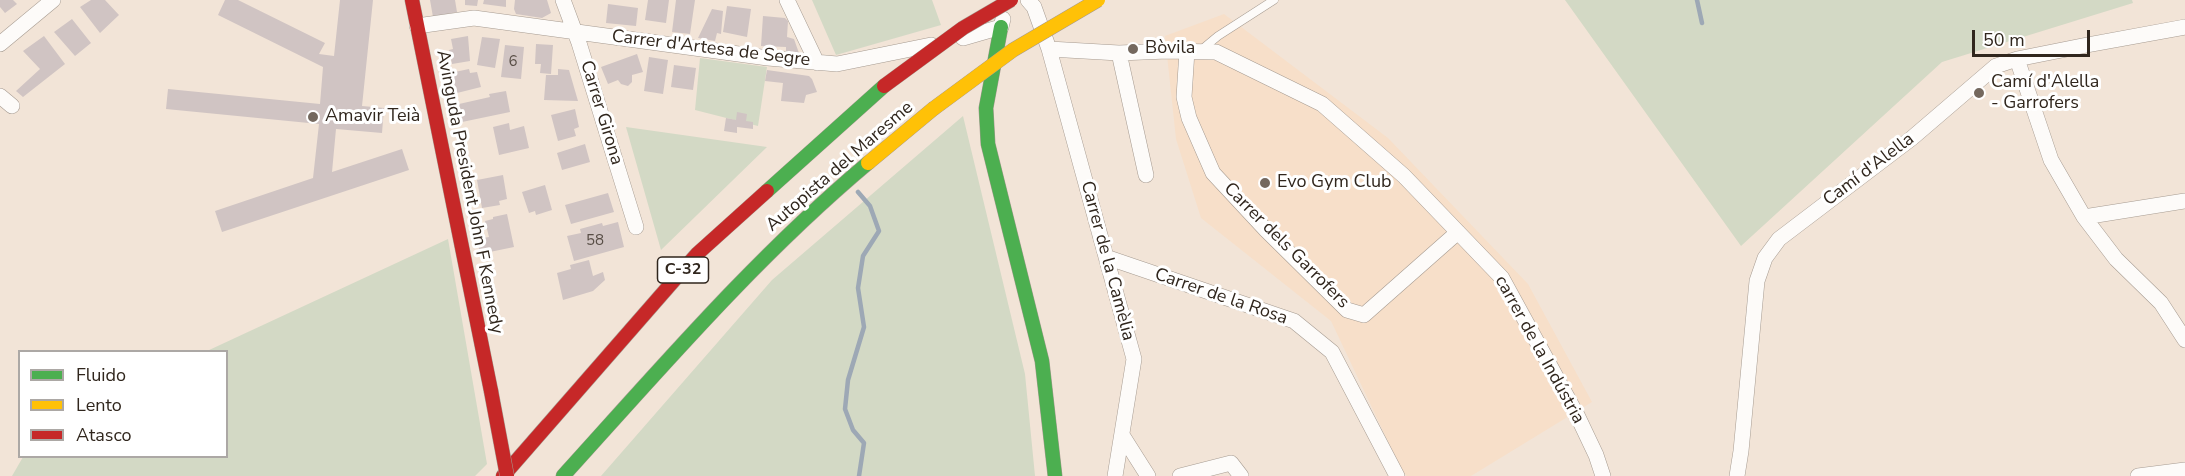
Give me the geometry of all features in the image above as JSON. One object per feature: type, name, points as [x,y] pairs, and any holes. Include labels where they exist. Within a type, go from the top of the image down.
[{"type":"main road","name":"Avinguda President John F Kennedy","points":[[412,0],[491,391],[505,476]]},
{"type":"main road","name":"Autopista del Maresme","points":[[505,476],[697,254],[884,86],[963,28],[1008,0]]},
{"type":"main road","name":"Autopista del Maresme","points":[[563,476],[729,292],[825,200],[933,110],[1013,50],[1098,0]]},
{"type":"main road","points":[[1001,27],[986,108],[988,144],[1042,361],[1054,476]]},
{"type":"street","points":[[0,44],[53,0]]},
{"type":"street","name":"Carrer Girona","points":[[563,0],[575,31],[636,227]]},
{"type":"street","points":[[788,0],[817,63]]},
{"type":"street","points":[[1001,27],[1008,0]]},
{"type":"street","name":"Carrer de la Camèlia","points":[[1028,0],[1034,7],[1049,48],[1134,359],[1115,476]]},
{"type":"street","name":"Carrer d'Artesa de Segre","points":[[417,26],[474,18],[837,64],[956,40],[1001,27]]},
{"type":"street","name":"Camí d'Alella","points":[[1737,476],[1757,281],[1765,258],[1779,239],[1912,138],[1996,66],[2017,59],[2185,27]]},
{"type":"street","name":"carrer de la Indústria","points":[[1049,48],[1119,53],[1216,52],[1322,104],[1404,176],[1502,278],[1577,416],[1596,455],[1603,476]]},
{"type":"street","name":"Carrer dels Garrofers","points":[[1193,51],[1184,97],[1189,118],[1213,173],[1266,230],[1347,310],[1364,315],[1458,232]]},
{"type":"street","points":[[1119,53],[1146,174]]},
{"type":"street","points":[[2017,59],[2051,160],[2084,218],[2116,260],[2161,303],[2185,340]]},
{"type":"street","points":[[2084,218],[2185,201]]},
{"type":"street","name":"Carrer de la Rosa","points":[[1106,258],[1294,321],[1332,352],[1396,476]]},
{"type":"street","points":[[1122,435],[1148,476]]},
{"type":"street","points":[[1180,476],[1231,463],[1242,476]]},
{"type":"street","points":[[2138,476],[2185,470]]},
{"type":"lane","points":[[1193,51],[1274,0]]},
{"type":"shaded area","points":[[1224,14],[1388,138],[1528,284],[1592,402],[1471,476],[1407,476],[1402,471],[1331,321],[1201,218],[1176,139],[1165,36]]},
{"type":"green space","points":[[812,0],[932,0],[941,25],[836,55]]},
{"type":"green space","points":[[1565,0],[2132,0],[2133,3],[1942,62],[1741,246]]},
{"type":"green space","points":[[700,58],[767,67],[758,126],[695,110]]},
{"type":"green space","points":[[963,116],[1025,374],[1035,476],[601,476],[772,280]]},
{"type":"green space","points":[[626,127],[767,147],[661,250]]},
{"type":"green space","points":[[448,239],[487,464],[475,476],[12,476],[22,458],[228,458],[228,350],[209,350]]},
{"type":"building","points":[[0,0],[13,0],[17,4],[5,13],[0,7]]},
{"type":"building","points":[[91,0],[105,0],[119,15],[100,33],[80,7]]},
{"type":"building","name":"Amavir Teià","points":[[225,0],[238,0],[325,43],[319,54],[334,56],[340,0],[373,0],[362,106],[384,108],[382,133],[336,129],[332,172],[402,149],[409,170],[222,232],[215,211],[313,178],[319,124],[166,109],[168,89],[320,104],[323,67],[218,15]]},
{"type":"building","points":[[430,0],[455,0],[457,12],[433,17]]},
{"type":"building","points":[[465,0],[478,0],[477,6],[465,5]]},
{"type":"building","points":[[484,0],[506,0],[506,7],[483,4]]},
{"type":"building","points":[[515,0],[547,0],[551,13],[542,18],[516,14]]},
{"type":"building","points":[[648,0],[669,0],[666,23],[645,20]]},
{"type":"building","points":[[676,0],[695,0],[690,34],[672,32]]},
{"type":"building","points":[[608,4],[638,8],[636,26],[606,23]]},
{"type":"building","points":[[727,6],[751,9],[747,37],[723,32]]},
{"type":"building","points":[[712,9],[723,11],[721,34],[717,33],[715,41],[698,38]]},
{"type":"building","points":[[763,16],[785,18],[788,21],[787,37],[794,39],[800,56],[786,55],[786,47],[761,46]]},
{"type":"building","points":[[72,19],[91,43],[75,56],[54,32]]},
{"type":"building","points":[[44,36],[65,64],[23,97],[16,91],[40,69],[23,51]]},
{"type":"building","points":[[468,36],[470,61],[452,64],[449,50],[453,49],[451,39]]},
{"type":"building","points":[[482,37],[500,39],[495,68],[477,65]]},
{"type":"building","points":[[536,44],[553,45],[551,74],[540,73],[541,64],[535,64]]},
{"type":"building","points":[[505,45],[524,47],[521,79],[501,77]]},
{"type":"building","points":[[637,54],[643,72],[632,75],[632,82],[628,86],[621,84],[618,80],[608,84],[601,67]]},
{"type":"building","points":[[649,57],[668,60],[663,94],[644,91]]},
{"type":"building","points":[[674,65],[696,68],[693,90],[671,87]]},
{"type":"building","points":[[469,69],[470,73],[477,72],[481,87],[453,94],[445,74]]},
{"type":"building","points":[[558,69],[569,70],[578,101],[544,100],[546,75],[558,75]]},
{"type":"building","points":[[767,70],[809,76],[817,92],[806,95],[804,103],[781,101],[783,83],[765,81]]},
{"type":"building","points":[[506,91],[510,112],[462,122],[459,104]]},
{"type":"building","points":[[575,109],[579,127],[574,129],[576,136],[558,141],[551,115]]},
{"type":"building","points":[[737,112],[747,114],[746,121],[753,122],[753,129],[737,127],[737,133],[724,131],[726,118],[736,120]]},
{"type":"building","points":[[509,123],[510,130],[524,126],[529,148],[499,155],[493,127]]},
{"type":"building","points":[[585,144],[590,162],[562,170],[557,153]]},
{"type":"building","points":[[503,175],[507,199],[499,201],[500,205],[482,208],[477,180]]},
{"type":"building","points":[[545,185],[552,210],[536,215],[535,211],[529,213],[522,192]]},
{"type":"building","points":[[608,193],[614,212],[571,224],[565,205]]},
{"type":"building","points":[[507,214],[514,247],[480,254],[477,239],[489,237],[485,221]]},
{"type":"building","points":[[618,222],[624,247],[574,261],[567,236],[581,233],[580,229],[602,223],[603,226]]},
{"type":"building","points":[[589,260],[593,276],[603,272],[605,280],[593,291],[563,300],[557,273],[571,269],[570,265]]},
{"type":"waterway","points":[[1697,0],[1702,23]]},
{"type":"waterway","points":[[858,192],[870,206],[879,231],[863,256],[858,288],[864,327],[848,380],[845,409],[853,430],[864,443],[859,476]]},
{"type":"traffic: fast","points":[[1001,27],[986,108],[988,144],[1042,361],[1055,476]]},
{"type":"traffic: fast","points":[[767,191],[884,86]]},
{"type":"traffic: fast","points":[[563,476],[748,275],[787,236],[868,163]]},
{"type":"traffic: slow","points":[[933,109],[1013,50],[1098,0]]},
{"type":"traffic: slow","points":[[868,163],[933,109]]},
{"type":"traffic: jam","points":[[412,0],[491,391]]},
{"type":"traffic: jam","points":[[884,86],[963,28],[1011,0]]},
{"type":"traffic: jam","points":[[503,476],[697,254],[767,191]]},
{"type":"traffic: jam","points":[[491,391],[507,476]]},
{"type":"place","name":"Bòvila","points":[[1133,49]]},
{"type":"place","name":"Camí d'Alella - Garrofers","points":[[1979,93]]},
{"type":"place","name":"Amavir Teià","points":[[313,117]]},
{"type":"place","name":"Evo Gym Club","points":[[1265,183]]}]
